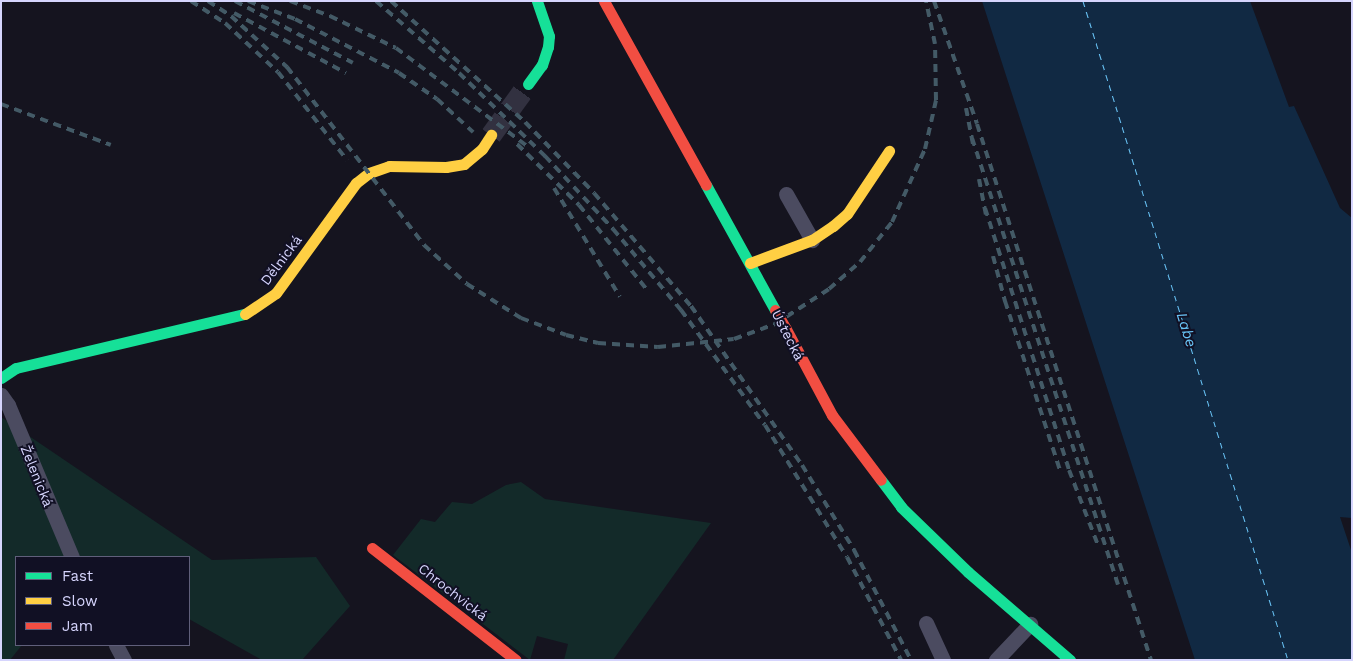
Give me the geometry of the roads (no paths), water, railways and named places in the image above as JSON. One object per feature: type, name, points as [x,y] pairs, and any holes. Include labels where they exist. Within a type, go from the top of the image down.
[{"type":"street","points":[[528,84],[542,65],[548,47],[549,36],[537,1]]},
{"type":"street","name":"Ústecká","points":[[604,1],[776,310],[832,416],[900,507],[941,548],[1070,660]]},
{"type":"street","name":"Dělnická","points":[[1,378],[16,368],[244,315],[276,293],[356,184],[368,173],[389,166],[446,167],[464,164],[482,148],[491,135]]},
{"type":"street","points":[[750,263],[812,240],[847,214],[889,151]]},
{"type":"street","points":[[786,194],[812,240]]},
{"type":"street","name":"Želenická","points":[[1,395],[8,405],[72,556]]},
{"type":"street","name":"Chrochvická","points":[[372,548],[516,660]]},
{"type":"street","points":[[926,623],[943,660]]},
{"type":"street","points":[[996,660],[1030,624]]},
{"type":"street","points":[[117,646],[124,660]]},
{"type":"water","name":"Labe","points":[[982,1],[1250,1],[1289,107],[1294,106],[1340,208],[1352,218],[1352,518],[1340,517],[1352,553],[1352,660],[1195,660]]},
{"type":"tunnel","points":[[491,135],[528,84]]},
{"type":"railway","points":[[191,1],[225,23],[278,72],[347,160]]},
{"type":"railway","points":[[208,1],[231,16],[287,67],[424,245],[467,284],[521,318],[566,335],[598,343],[658,347],[734,339],[775,324],[829,289],[860,262],[892,222],[925,149],[936,100],[935,44],[926,1]]},
{"type":"railway","points":[[235,1],[353,63]]},
{"type":"railway","points":[[248,1],[295,19],[399,73],[437,99],[473,132]]},
{"type":"railway","points":[[290,1],[330,16],[396,48],[527,146]]},
{"type":"railway","points":[[376,1],[459,73],[545,156],[613,229],[681,310],[765,425],[847,557],[901,660]]},
{"type":"railway","points":[[391,1],[525,122],[594,193],[691,306],[802,465],[854,550],[911,660]]},
{"type":"railway","points":[[934,1],[977,124],[1151,660]]},
{"type":"railway","points":[[234,13],[346,73]]},
{"type":"railway","points":[[1,104],[111,145]]},
{"type":"railway","points":[[966,108],[973,145]]},
{"type":"railway","points":[[972,138],[1118,585]]},
{"type":"railway","points":[[517,144],[579,205],[648,291]]},
{"type":"railway","points":[[979,179],[986,214]]},
{"type":"railway","points":[[554,188],[620,297]]},
{"type":"railway","points":[[985,208],[1069,470],[1098,545]]},
{"type":"railway","points":[[993,256],[1005,301],[1061,473]]}]
